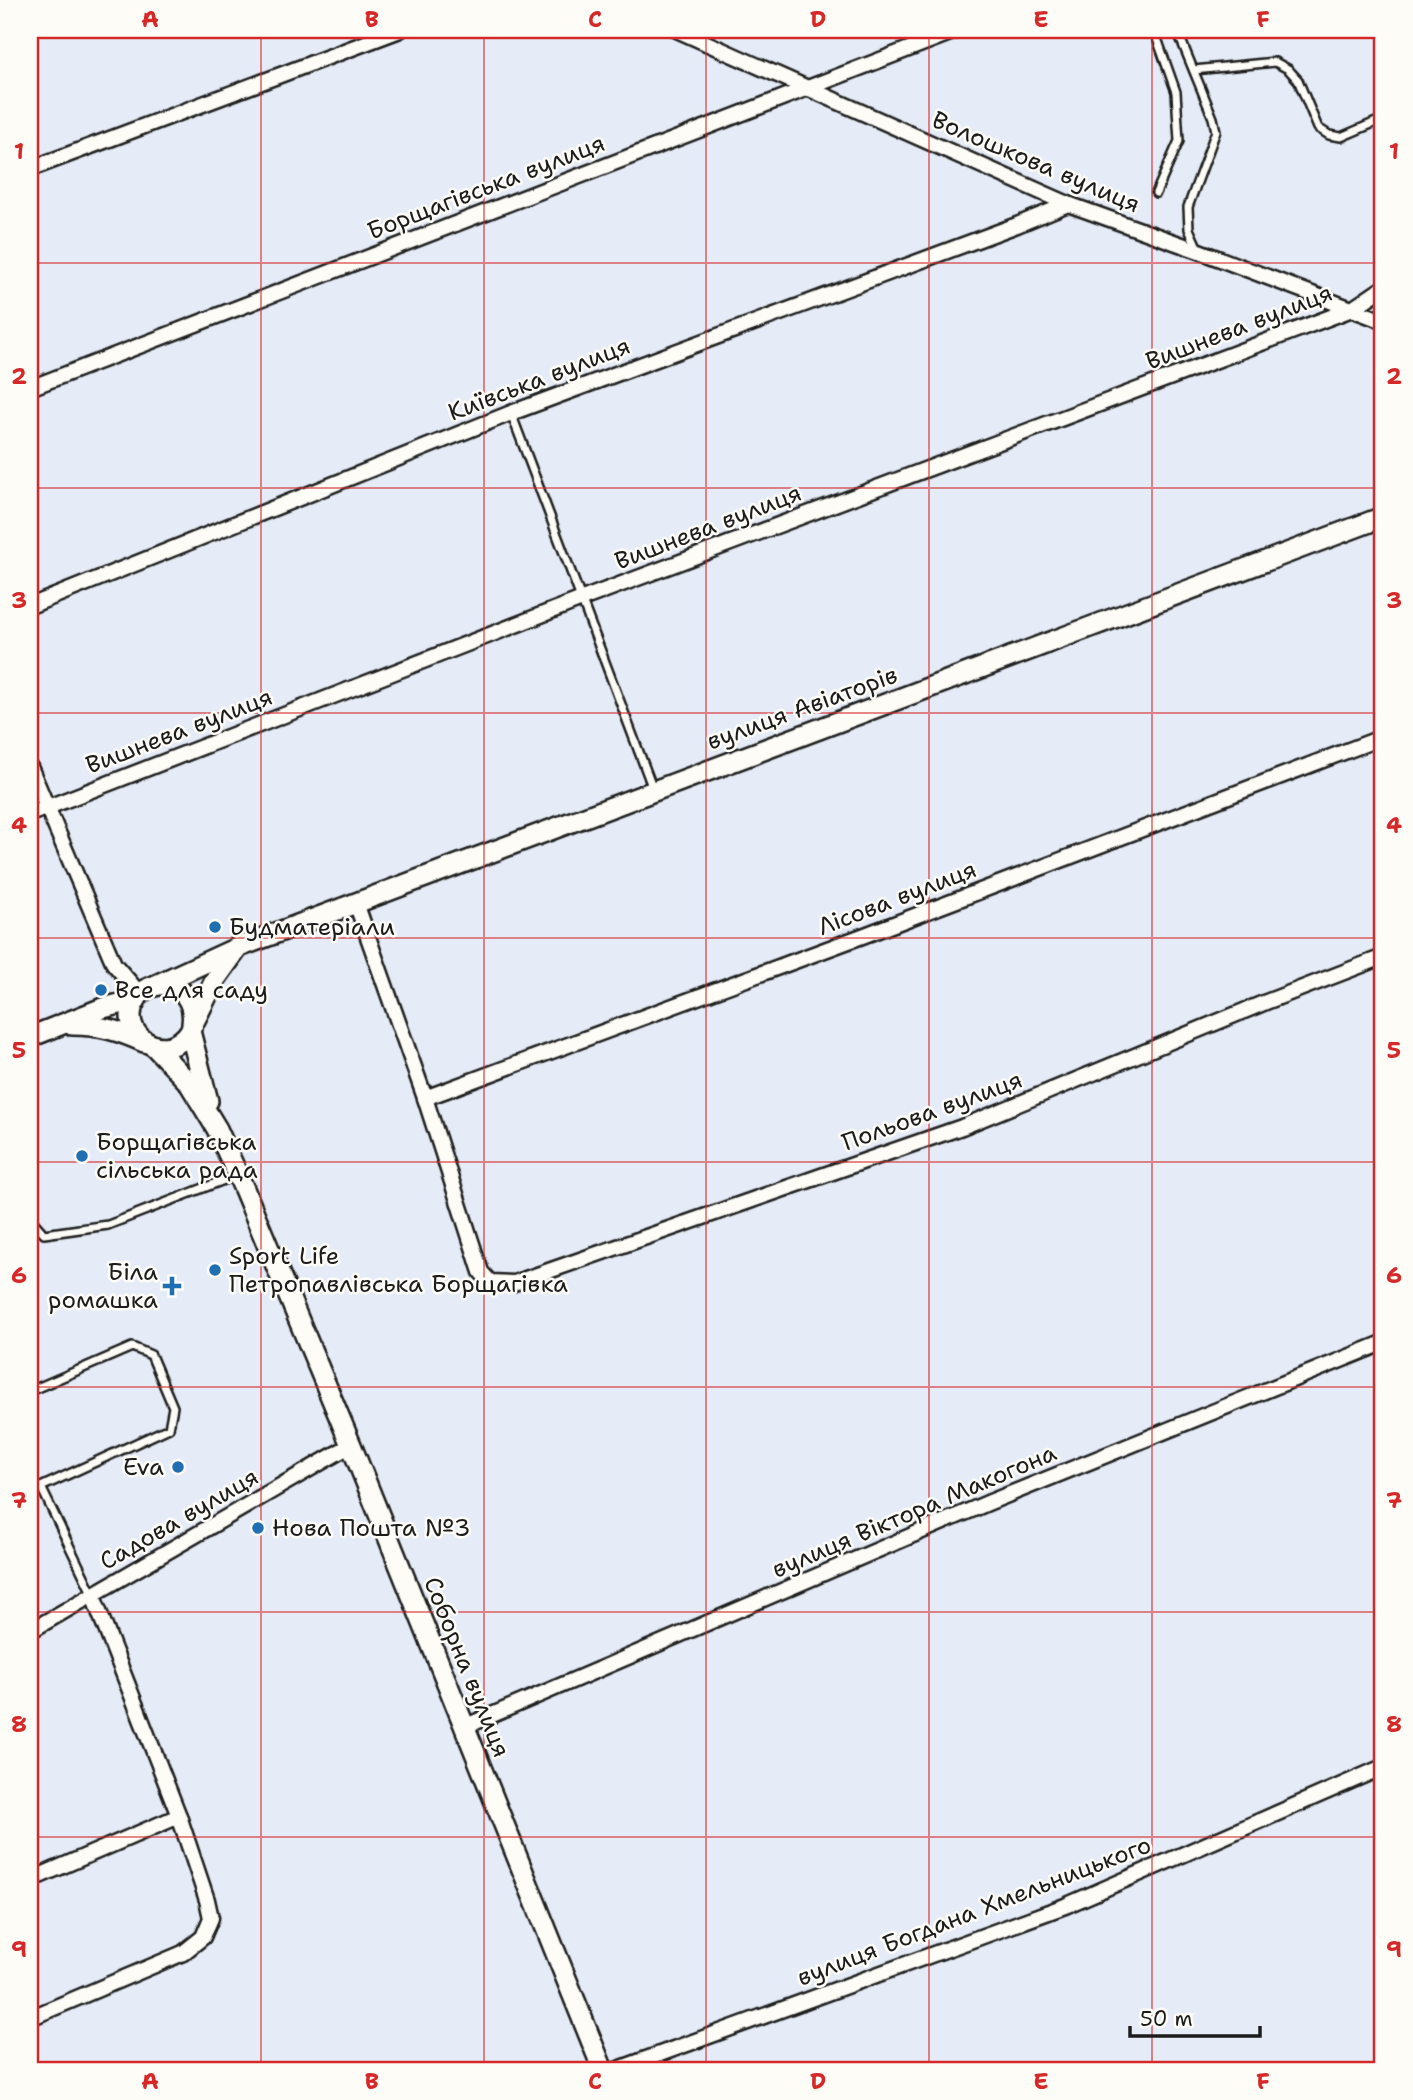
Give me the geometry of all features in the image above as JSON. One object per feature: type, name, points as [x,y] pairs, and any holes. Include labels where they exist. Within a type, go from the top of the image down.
[{"type":"main road","name":"вулиця Авіаторів","points":[[30,1037],[143,993],[239,947],[1383,517]]},
{"type":"main road","points":[[61,1025],[97,1025],[163,1047],[178,1043],[191,1028],[215,980],[239,947]]},
{"type":"main road","points":[[150,1044],[138,1036],[133,1028],[132,1009],[143,993],[163,985],[181,991],[192,1006],[191,1028]]},
{"type":"main road","name":"Соборна вулиця","points":[[191,1028],[217,1129]]},
{"type":"main road","name":"Соборна вулиця","points":[[150,1044],[189,1083],[217,1129],[238,1174],[351,1445],[603,2070]]},
{"type":"street","points":[[30,169],[400,30]]},
{"type":"street","name":"Волошкова вулиця","points":[[677,30],[1068,204],[1383,321]]},
{"type":"street","name":"Борщагівська вулиця","points":[[30,388],[958,30]]},
{"type":"street","name":"Київська вулиця","points":[[30,606],[510,413],[1068,204]]},
{"type":"street","name":"Вишнева вулиця","points":[[30,814],[582,598],[1352,309],[1383,288]]},
{"type":"street","name":"Лісова вулиця","points":[[425,1097],[852,939],[1383,737]]},
{"type":"street","points":[[30,767],[114,964],[143,993]]},
{"type":"street","points":[[356,904],[425,1097]]},
{"type":"street","name":"Польова вулиця","points":[[425,1097],[481,1272],[490,1282],[514,1283],[962,1127],[1383,957]]},
{"type":"street","name":"вулиця Віктора Макогона","points":[[464,1727],[990,1502],[1383,1343]]},
{"type":"street","name":"Садова вулиця","points":[[30,1631],[351,1445]]},
{"type":"street","points":[[30,2018],[183,1953],[202,1937],[211,1918],[179,1816],[93,1596]]},
{"type":"street","name":"вулиця Богдана Хмельницького","points":[[616,2070],[1065,1906],[1383,1767]]},
{"type":"street","points":[[30,1880],[179,1816]]},
{"type":"lane","points":[[1154,30],[1176,92],[1179,141],[1156,193]]},
{"type":"lane","points":[[1177,30],[1216,131],[1188,207],[1189,229],[1199,251]]},
{"type":"lane","points":[[1194,70],[1275,62],[1289,69],[1298,80],[1318,128],[1329,135],[1341,137],[1383,119]]},
{"type":"lane","points":[[510,413],[653,790]]},
{"type":"lane","points":[[30,1218],[44,1234],[108,1225],[238,1174]]},
{"type":"lane","points":[[30,1391],[132,1347],[151,1355],[173,1407],[169,1428],[30,1493]]},
{"type":"lane","points":[[41,1487],[93,1596]]},
{"type":"place","name":"Будматеріали","points":[[215,927]]},
{"type":"place","name":"Все для саду","points":[[101,990]]},
{"type":"place","name":"Борщагівська сільська рада","points":[[82,1156]]},
{"type":"place","name":"Sport Life Петропавлівська Борщагівка","points":[[215,1270]]},
{"type":"place","name":"Біла ромашка","points":[[172,1286]]},
{"type":"place","name":"Eva","points":[[178,1467]]},
{"type":"place","name":"Нова Пошта №3","points":[[258,1528]]}]
